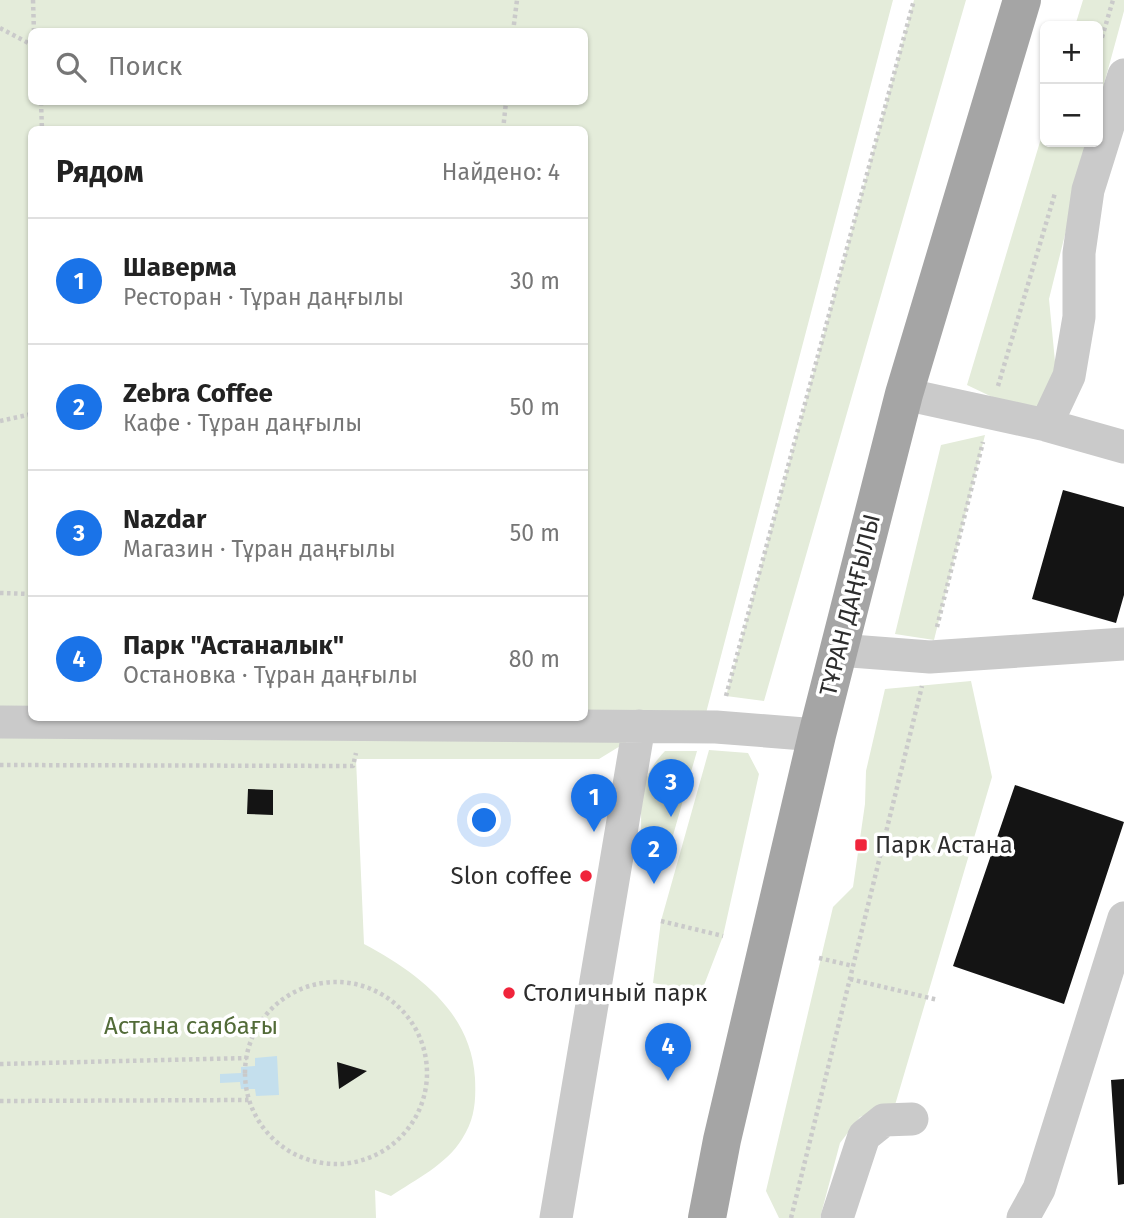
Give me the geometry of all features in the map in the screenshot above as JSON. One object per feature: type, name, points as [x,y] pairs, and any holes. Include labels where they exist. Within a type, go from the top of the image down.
[{"type":"main road","name":"ТҰРАН ДАҢҒЫЛЫ","points":[[707,1218],[722,1140],[817,735],[904,394],[1022,0]]},
{"type":"street","points":[[1046,425],[1069,376],[1079,317],[1079,253],[1088,190],[1124,75]]},
{"type":"street","points":[[904,394],[1046,425],[1124,447]]},
{"type":"street","points":[[838,650],[930,657],[1124,644]]},
{"type":"street","points":[[0,722],[716,727],[817,735]]},
{"type":"street","points":[[556,1218],[639,726]]},
{"type":"street","points":[[1023,1218],[1039,1189],[1124,918]]},
{"type":"street","points":[[837,1218],[864,1136],[884,1120],[912,1119]]},
{"type":"path","points":[[33,0],[34,28]]},
{"type":"path","points":[[514,28],[517,0]]},
{"type":"path","points":[[726,696],[914,0]]},
{"type":"path","points":[[1103,34],[1113,0]]},
{"type":"path","points":[[0,28],[28,43]]},
{"type":"path","points":[[41,105],[42,126]]},
{"type":"path","points":[[503,126],[506,105]]},
{"type":"path","points":[[0,421],[28,415]]},
{"type":"path","points":[[0,593],[28,594]]},
{"type":"path","points":[[791,1218],[923,684]]},
{"type":"path","points":[[661,921],[723,936]]},
{"type":"path","points":[[819,958],[853,965]]},
{"type":"path","points":[[850,979],[938,999]]},
{"type":"path","points":[[334,982],[364,986],[390,1000],[412,1021],[425,1048],[428,1078],[422,1107],[406,1133],[382,1153],[354,1164],[323,1164],[294,1155],[270,1136],[252,1111],[245,1082],[247,1058],[258,1024],[279,1002],[305,987],[334,982]]},
{"type":"path","points":[[0,1064],[247,1058]]},
{"type":"path","points":[[0,1101],[249,1100]]},
{"type":"green space","name":"Астана саябағы","points":[[0,0],[893,0],[706,713],[674,713],[599,759],[356,759],[364,944],[404,968],[438,997],[464,1033],[475,1078],[474,1110],[470,1124],[456,1148],[430,1171],[391,1196],[375,1190],[376,1218],[0,1218]]},
{"type":"green space","points":[[914,0],[966,0],[764,701],[726,696]]},
{"type":"green space","points":[[1083,0],[1124,0],[1124,11],[1103,88],[1103,21],[1077,21]]},
{"type":"green space","points":[[1040,142],[1040,147],[1087,147],[1049,299],[1056,372],[1049,400],[1024,412],[967,385]]},
{"type":"green space","points":[[985,435],[934,640],[895,634],[941,445]]},
{"type":"green space","points":[[971,681],[992,777],[895,1105],[860,1117],[840,1143],[820,1218],[779,1218],[766,1191],[833,907],[853,887],[865,804],[866,771],[885,689]]},
{"type":"green space","points":[[709,750],[748,753],[759,774],[723,936],[701,993],[653,983],[661,921]]},
{"type":"green space","points":[[665,751],[697,751],[670,846],[641,840],[642,792],[649,772]]},
{"type":"water","points":[[277,1056],[279,1095],[256,1096],[255,1089],[241,1089],[240,1082],[220,1083],[220,1074],[241,1073],[241,1067],[255,1066],[255,1058]]},
{"type":"building","points":[[1063,490],[1124,507],[1124,595],[1116,623],[1032,599]]},
{"type":"building","points":[[1015,785],[1124,822],[1064,1004],[953,966]]},
{"type":"building","points":[[248,789],[273,790],[273,815],[247,814]]},
{"type":"building","points":[[337,1062],[367,1071],[339,1089]]},
{"type":"building","points":[[1124,1079],[1124,1184],[1118,1185],[1111,1080]]},
{"type":"place","name":"Nazdar","points":[[671,817]]},
{"type":"place","name":"Шаверма","points":[[594,832]]},
{"type":"place","name":"Парк Астана","points":[[861,845]]},
{"type":"place","name":"Slon coffee","points":[[586,876]]},
{"type":"place","name":"Zebra Coffee","points":[[654,884]]},
{"type":"place","name":"Столичный парк","points":[[509,993]]},
{"type":"place","name":"Парк \"Астаналык\"","points":[[668,1081]]}]
